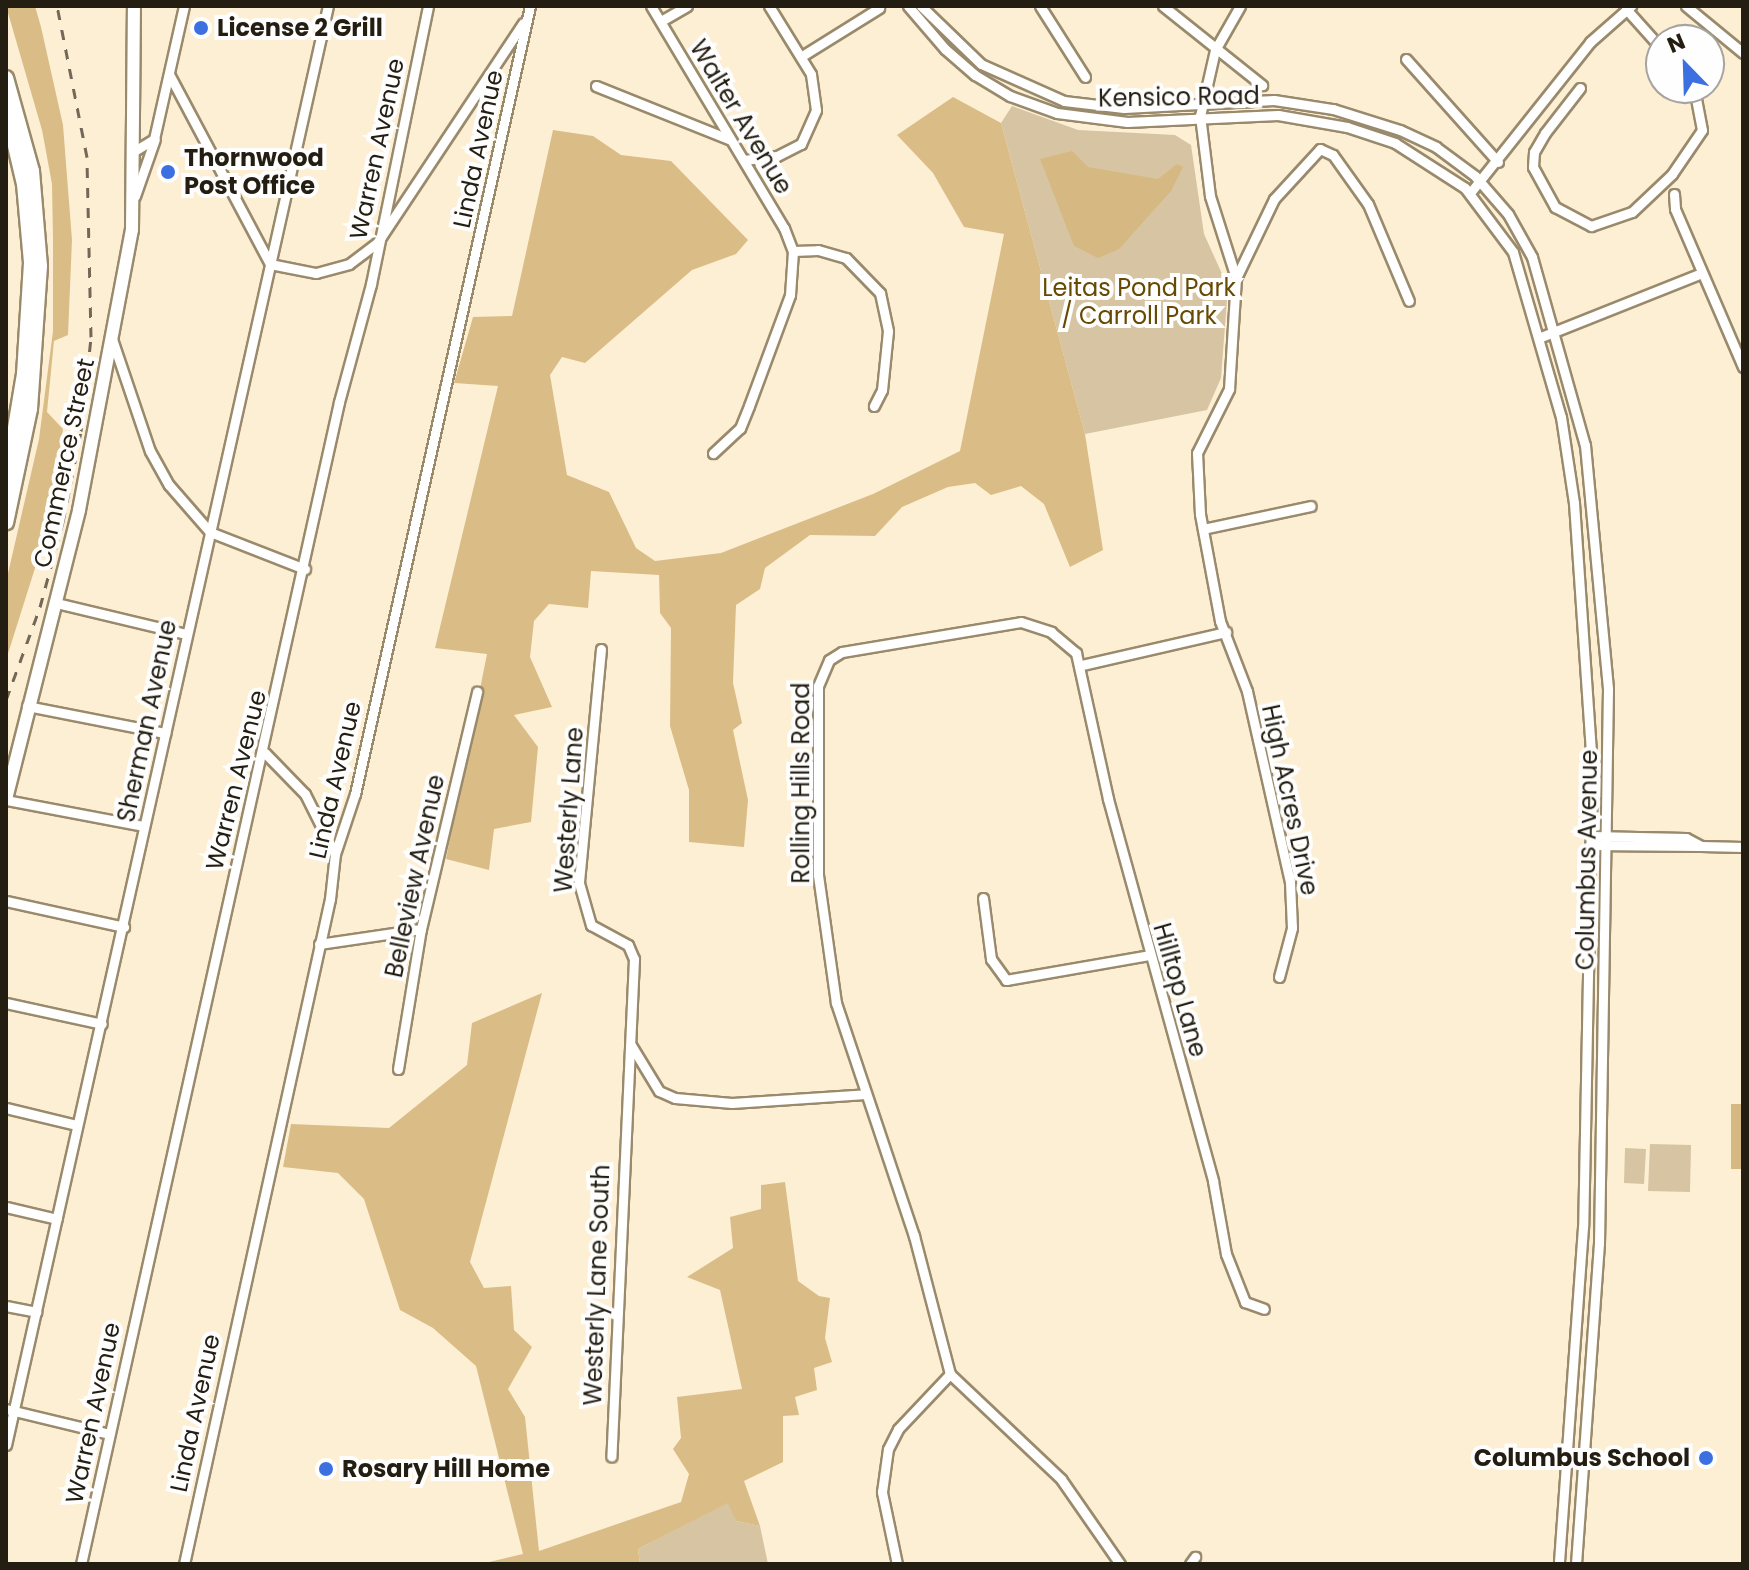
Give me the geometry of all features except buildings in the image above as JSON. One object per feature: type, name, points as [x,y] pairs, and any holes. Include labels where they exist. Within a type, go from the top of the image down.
[{"type":"highway","points":[[6,78],[32,171],[40,266],[30,409],[6,523]]},
{"type":"highway","points":[[6,108],[24,184],[31,263],[24,374],[6,481]]},
{"type":"main road","points":[[134,6],[135,196]]},
{"type":"main road","name":"Commerce Street","points":[[6,800],[27,706],[56,603],[112,339],[135,196]]},
{"type":"street","name":"Commerce Street","points":[[135,196],[156,135],[184,6]]},
{"type":"street","name":"Sherman Avenue","points":[[6,1445],[10,1410],[36,1312],[124,927],[186,634],[328,6]]},
{"type":"street","name":"Warren Avenue","points":[[81,1564],[265,753],[428,6]]},
{"type":"street","name":"Walter Avenue","points":[[651,6],[744,160],[793,251]]},
{"type":"street","points":[[661,21],[687,6]]},
{"type":"street","points":[[744,160],[789,152],[809,132],[817,92],[802,56],[769,6]]},
{"type":"street","name":"Kensico Road","points":[[908,6],[960,63],[1037,107],[1106,122],[1274,100],[1362,116],[1436,147],[1480,182]]},
{"type":"street","name":"Kensico Road","points":[[921,6],[974,59],[1045,95],[1113,107],[1201,108],[1278,115],[1367,133],[1422,156],[1470,193]]},
{"type":"street","points":[[1040,6],[1085,77]]},
{"type":"street","points":[[1163,6],[1262,85]]},
{"type":"street","points":[[1082,665],[1226,632],[1203,529],[1197,453],[1229,389],[1236,278],[1210,196],[1201,108],[1215,50],[1240,6]]},
{"type":"street","points":[[1686,6],[1743,53]]},
{"type":"street","points":[[802,56],[879,8]]},
{"type":"street","points":[[1470,193],[1498,162],[1590,42],[1629,8],[1645,28]]},
{"type":"street","points":[[169,74],[270,264],[316,273],[337,269],[377,243],[529,11]]},
{"type":"street","name":"Linda Avenue","points":[[184,1564],[319,944],[335,854],[355,794],[529,11]]},
{"type":"street","points":[[1406,59],[1498,162]]},
{"type":"street","points":[[596,86],[731,140]]},
{"type":"street","points":[[1580,88],[1545,133],[1534,152],[1533,167],[1555,207],[1591,226],[1632,212],[1672,174],[1702,130],[1697,104]]},
{"type":"street","points":[[136,150],[151,145],[156,135]]},
{"type":"street","points":[[1236,278],[1274,199],[1288,179],[1326,149],[1368,204],[1409,301]]},
{"type":"street","name":"Columbus Avenue","points":[[1480,182],[1527,246],[1579,413],[1594,520],[1608,689],[1609,841],[1594,1325],[1576,1564]]},
{"type":"street","name":"Columbus Avenue","points":[[1470,193],[1513,252],[1541,337],[1561,417],[1574,503],[1590,712],[1590,840],[1577,1323],[1559,1564]]},
{"type":"street","points":[[1674,194],[1675,209],[1743,367]]},
{"type":"street","points":[[713,453],[740,428],[749,406],[790,295],[793,251],[818,250],[846,258],[880,293],[888,331],[882,390],[874,406]]},
{"type":"street","points":[[1541,337],[1702,273]]},
{"type":"street","points":[[112,339],[150,451],[169,485],[210,532],[305,569]]},
{"type":"street","points":[[1203,529],[1311,506]]},
{"type":"street","points":[[56,603],[186,634]]},
{"type":"street","name":"Rolling Hills Road","points":[[950,1374],[914,1236],[836,1003],[821,910],[817,778],[822,670],[842,652],[1021,622],[1051,632],[1082,665]]},
{"type":"street","name":"High Acres Drive","points":[[1226,632],[1247,691],[1290,882],[1292,928],[1279,977]]},
{"type":"street","name":"Westerly Lane","points":[[601,649],[579,883],[591,925],[628,945],[633,954],[631,1045],[625,1115]]},
{"type":"street","name":"Hilltop Lane","points":[[1082,665],[1108,799],[1213,1181],[1226,1254],[1245,1302],[1264,1309]]},
{"type":"street","name":"Belleview Avenue","points":[[398,1069],[421,929],[477,692]]},
{"type":"street","points":[[27,706],[165,733]]},
{"type":"street","points":[[265,753],[305,794],[335,854]]},
{"type":"street","points":[[6,800],[144,826]]},
{"type":"street","points":[[1590,840],[1743,847]]},
{"type":"street","points":[[983,898],[991,959],[1006,980],[1149,955]]},
{"type":"street","points":[[6,901],[124,927]]},
{"type":"street","points":[[319,944],[421,929]]},
{"type":"street","points":[[6,1003],[102,1024]]},
{"type":"street","points":[[631,1045],[659,1091],[675,1098],[732,1103],[866,1094]]},
{"type":"street","points":[[6,1108],[77,1125]]},
{"type":"street","name":"Westerly Lane South","points":[[611,1456],[625,1115]]},
{"type":"street","points":[[6,1207],[57,1219]]},
{"type":"street","points":[[6,1306],[36,1312]]},
{"type":"street","points":[[1577,1323],[1594,1325]]},
{"type":"street","points":[[897,1564],[882,1492],[888,1449],[898,1429],[950,1374],[1061,1479],[1120,1564]]},
{"type":"street","points":[[10,1410],[109,1434]]},
{"type":"green space","name":"Leitas Pond Park / Carroll Park","points":[[1012,106],[1078,130],[1175,135],[1191,145],[1204,234],[1228,287],[1221,378],[1207,410],[1085,434],[1001,123]]},
{"type":"green space","points":[[1650,1144],[1691,1145],[1690,1192],[1648,1191]]},
{"type":"green space","points":[[1625,1148],[1646,1149],[1644,1184],[1624,1183]]},
{"type":"green space","points":[[729,1502],[736,1521],[760,1526],[768,1564],[640,1564],[638,1549]]},
{"type":"shaded area","points":[[6,6],[35,6],[41,27],[63,125],[72,240],[68,335],[54,341],[47,412],[63,429],[48,527],[6,660],[6,582],[39,439],[53,331],[53,240],[52,184],[42,130]]},
{"type":"shaded area","points":[[953,97],[1001,123],[1085,434],[1103,550],[1070,567],[1044,504],[1021,486],[991,495],[975,483],[948,487],[902,507],[875,536],[810,535],[765,568],[760,589],[736,605],[733,683],[742,723],[733,730],[748,800],[744,847],[689,842],[689,790],[670,726],[671,628],[660,613],[659,575],[591,571],[588,608],[549,604],[534,621],[530,657],[552,707],[514,715],[538,747],[531,822],[494,829],[489,870],[446,859],[487,654],[435,648],[498,386],[454,383],[473,317],[512,316],[553,130],[593,136],[621,155],[671,161],[748,240],[736,254],[692,270],[585,363],[562,357],[550,375],[567,475],[609,492],[636,548],[655,561],[721,553],[873,494],[960,451],[1004,234],[964,227],[933,173],[897,135]]},
{"type":"shaded area","points":[[1072,151],[1088,167],[1158,179],[1177,164],[1183,167],[1171,191],[1119,249],[1098,258],[1074,246],[1040,159]]},
{"type":"shaded area","points":[[542,993],[470,1262],[484,1288],[511,1286],[514,1330],[532,1347],[508,1389],[525,1417],[539,1551],[681,1502],[689,1474],[673,1449],[681,1438],[677,1397],[742,1389],[720,1290],[687,1277],[733,1248],[730,1217],[761,1209],[761,1185],[785,1182],[798,1281],[819,1296],[830,1298],[825,1338],[832,1362],[814,1368],[817,1390],[795,1397],[799,1415],[783,1416],[783,1462],[744,1481],[760,1526],[736,1521],[728,1503],[638,1549],[640,1564],[481,1564],[523,1554],[476,1366],[433,1328],[400,1310],[364,1199],[338,1173],[283,1167],[291,1124],[389,1128],[467,1065],[472,1023]]},
{"type":"shaded area","points":[[1731,1104],[1743,1104],[1743,1169],[1731,1169]]},
{"type":"railway","points":[[6,700],[40,607],[63,522],[81,431],[91,337],[87,157],[57,6]]},
{"type":"place","name":"License 2 Grill","points":[[201,28]]},
{"type":"place","name":"Thornwood Post Office","points":[[168,172]]},
{"type":"place","name":"Columbus School","points":[[1706,1458]]},
{"type":"place","name":"Rosary Hill Home","points":[[326,1469]]}]
